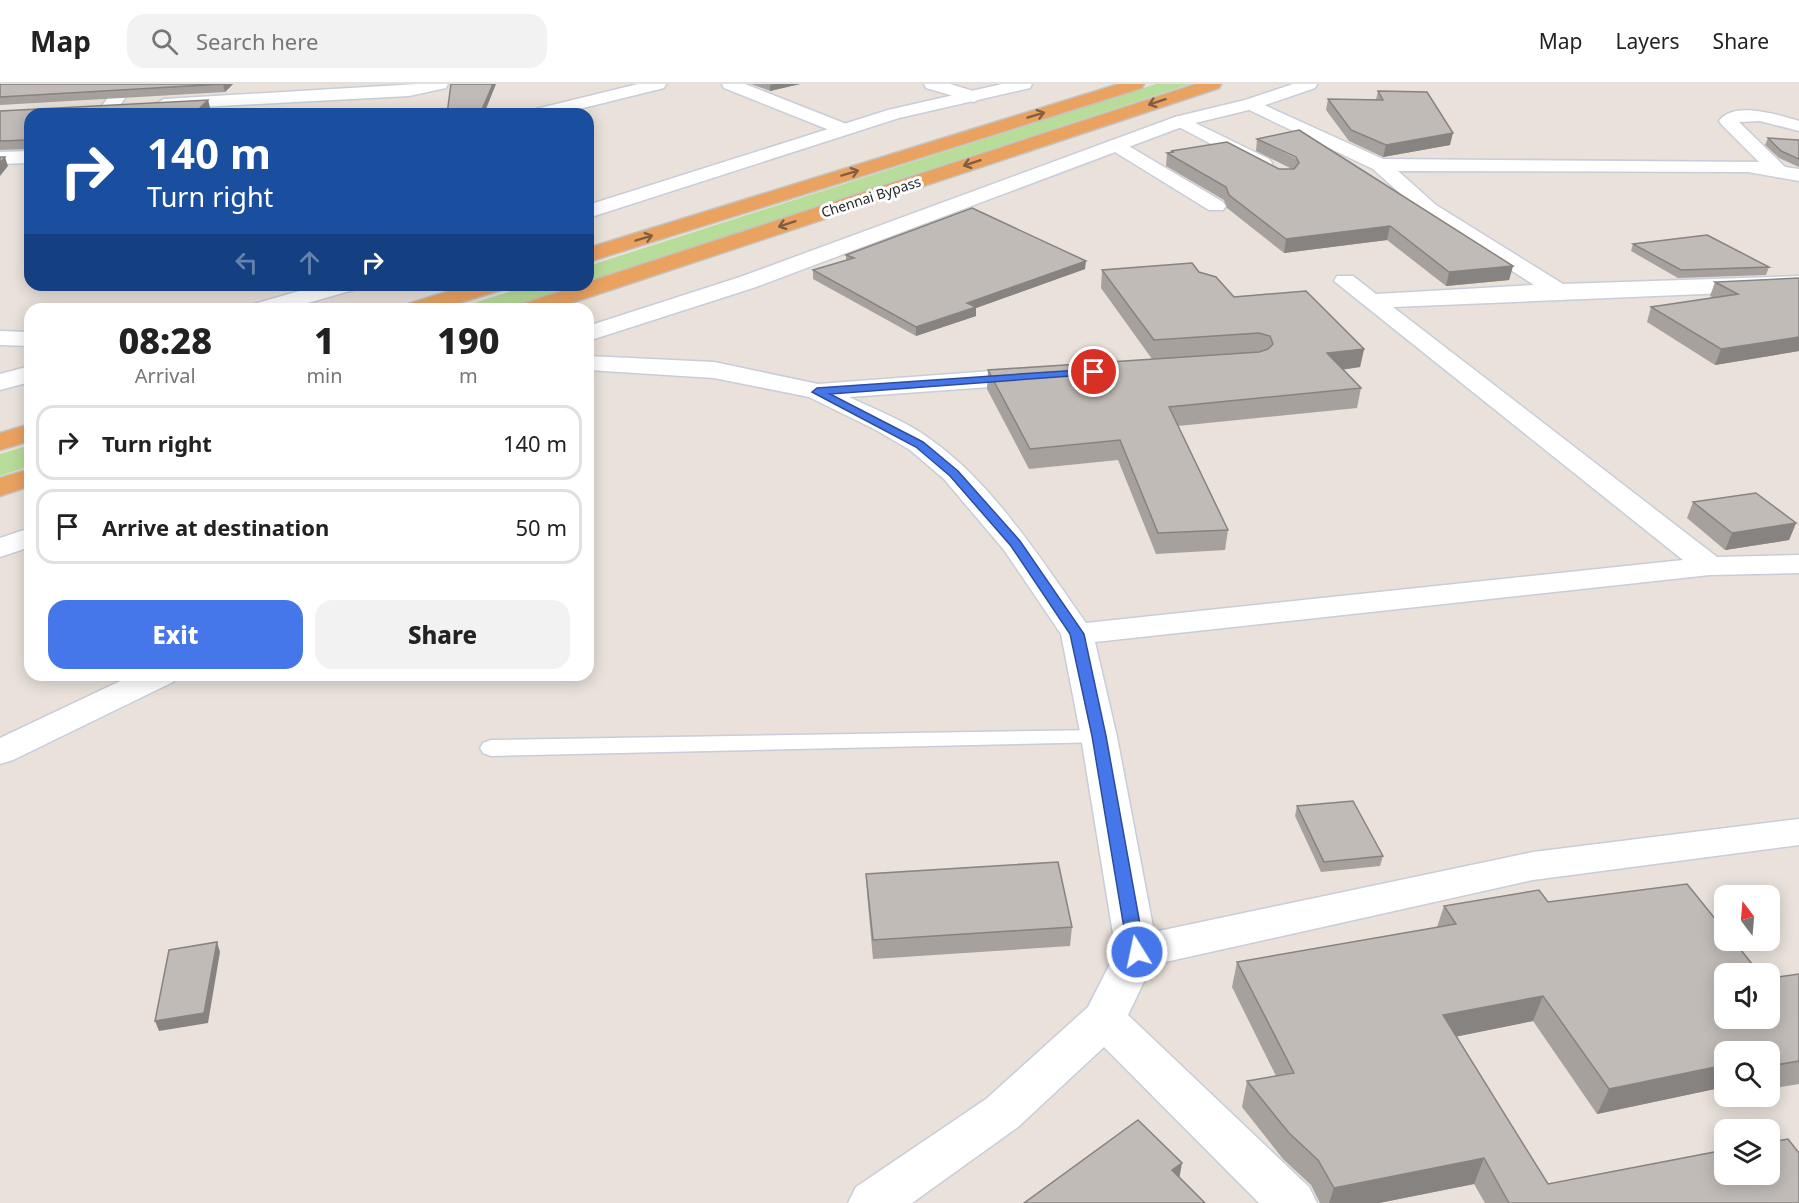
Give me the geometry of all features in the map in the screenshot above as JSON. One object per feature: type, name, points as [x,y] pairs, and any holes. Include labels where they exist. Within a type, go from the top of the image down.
[{"type":"highway","name":"Chennai Bypass","points":[[594,253],[1136,84]]},
{"type":"highway","name":"Chennai Bypass","points":[[594,288],[1213,84]]},
{"type":"highway","points":[[435,303],[474,291]]},
{"type":"highway","name":"Chennai Bypass","points":[[548,303],[585,291]]},
{"type":"highway","points":[[0,442],[24,434]]},
{"type":"highway","points":[[0,487],[24,479]]},
{"type":"street","points":[[110,107],[127,84]]},
{"type":"street","points":[[88,108],[409,91],[440,84]]},
{"type":"street","points":[[562,108],[658,84]]},
{"type":"street","points":[[730,84],[843,129]]},
{"type":"street","points":[[932,84],[974,97]]},
{"type":"street","points":[[594,210],[894,114],[1024,84]]},
{"type":"street","points":[[594,332],[748,282],[1181,121],[1251,104],[1309,84]]},
{"type":"street","points":[[1251,104],[1380,165],[1429,209],[1558,291]]},
{"type":"street","points":[[1778,170],[1728,121],[1732,117],[1760,116],[1798,125]]},
{"type":"street","points":[[1181,121],[1275,169]]},
{"type":"street","points":[[1117,145],[1216,206]]},
{"type":"street","points":[[0,158],[24,157]]},
{"type":"street","points":[[1380,165],[1748,166],[1799,175]]},
{"type":"street","points":[[1345,281],[1710,567]]},
{"type":"street","points":[[1371,302],[1558,291],[1756,285],[1795,293]]},
{"type":"street","points":[[283,303],[324,291]]},
{"type":"street","points":[[0,338],[24,339]]},
{"type":"street","points":[[594,363],[714,370],[817,392],[920,444],[954,473],[1015,544],[1077,634],[1099,736],[1137,952],[1104,1019],[1002,1113],[873,1203]]},
{"type":"street","points":[[817,392],[1054,375]]},
{"type":"street","points":[[0,382],[24,376]]},
{"type":"street","points":[[0,548],[24,539]]},
{"type":"street","points":[[1077,634],[1710,567],[1799,564]]},
{"type":"street","points":[[0,752],[148,681]]},
{"type":"street","points":[[1137,952],[1533,866],[1799,832]]},
{"type":"street","points":[[1104,1019],[1292,1203]]},
{"type":"lane","points":[[491,748],[1099,736]]},
{"type":"green space","points":[[1156,84],[1190,84],[594,280],[594,264]]},
{"type":"green space","points":[[511,291],[561,291],[524,303],[474,303]]},
{"type":"green space","points":[[24,447],[24,468],[0,476],[0,454]]},
{"type":"building","points":[[0,84],[223,84],[0,97]]},
{"type":"building","points":[[451,84],[493,84],[483,108],[448,108]]},
{"type":"building","points":[[1378,91],[1427,92],[1453,133],[1386,145],[1351,130],[1328,99],[1383,100]]},
{"type":"building","points":[[208,100],[200,108],[57,108]]},
{"type":"building","points":[[24,110],[24,140],[0,141],[0,111]]},
{"type":"building","points":[[1299,130],[1513,266],[1449,272],[1390,226],[1286,239],[1229,195],[1226,187],[1167,153],[1227,142],[1279,169],[1294,169],[1299,163],[1296,157],[1257,139]]},
{"type":"building","points":[[1768,138],[1799,140],[1799,159],[1781,151]]},
{"type":"building","points":[[972,208],[1086,261],[967,303],[976,307],[916,327],[813,270],[854,258],[846,255]]},
{"type":"building","points":[[1707,235],[1769,267],[1681,270],[1633,244]]},
{"type":"building","points":[[1192,263],[1199,272],[1216,277],[1234,297],[1306,291],[1364,349],[1327,353],[1361,388],[1169,407],[1228,530],[1158,533],[1120,440],[1030,449],[988,370],[1259,352],[1268,349],[1273,344],[1270,336],[1259,333],[1154,340],[1102,270]]},
{"type":"building","points":[[1799,278],[1799,337],[1721,349],[1651,307],[1738,294],[1715,282]]},
{"type":"building","points":[[1756,493],[1796,523],[1732,533],[1693,502]]},
{"type":"building","points":[[1353,801],[1383,856],[1324,862],[1297,806]]},
{"type":"building","points":[[1058,862],[1072,927],[873,940],[866,874]]},
{"type":"building","points":[[1687,884],[1714,917],[1714,951],[1742,951],[1751,963],[1714,963],[1714,1029],[1780,1029],[1780,977],[1799,974],[1799,1061],[1780,1064],[1780,1041],[1714,1041],[1714,1067],[1609,1089],[1543,996],[1443,1015],[1548,1184],[1714,1152],[1714,1185],[1780,1185],[1780,1140],[1788,1139],[1799,1153],[1799,1203],[1509,1203],[1484,1158],[1334,1188],[1318,1160],[1289,1133],[1247,1081],[1294,1073],[1237,962],[1456,924],[1444,906],[1539,890],[1548,902]]},
{"type":"building","points":[[217,942],[204,1013],[155,1021],[169,950]]},
{"type":"building","points":[[1138,1120],[1182,1163],[1172,1170],[1205,1203],[1024,1203]]},
{"type":"route","points":[[1094,372],[817,392],[885,424],[920,444],[954,473],[1015,544],[1077,634],[1099,736],[1137,952]]}]
